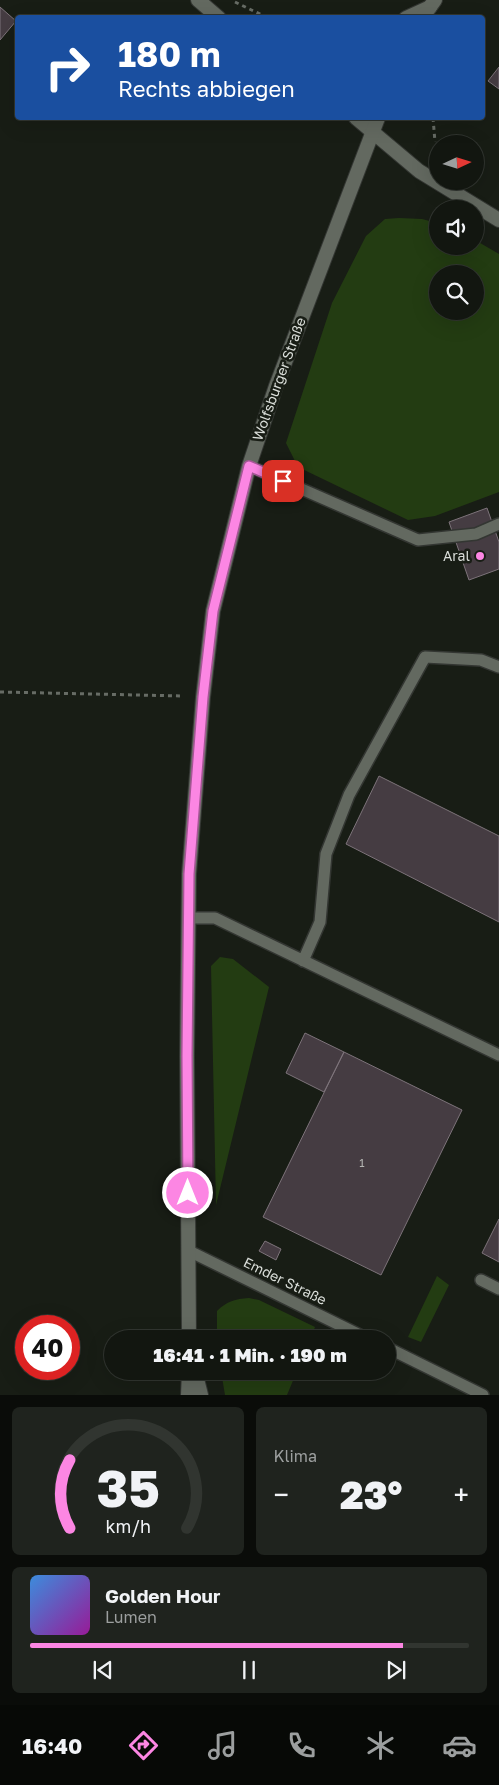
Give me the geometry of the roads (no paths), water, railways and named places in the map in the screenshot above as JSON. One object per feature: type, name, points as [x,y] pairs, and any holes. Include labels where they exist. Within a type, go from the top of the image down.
[{"type":"street","points":[[198,0],[216,15]]},
{"type":"street","points":[[413,15],[429,8]]},
{"type":"street","points":[[358,120],[419,171],[499,220]]},
{"type":"street","name":"Wolfsburger Straße","points":[[189,1330],[187,1056],[189,874],[203,697],[213,611],[249,466],[276,386],[377,120]]},
{"type":"street","points":[[188,1395],[189,1380]]},
{"type":"street","points":[[197,1380],[201,1395]]},
{"type":"lane","points":[[249,466],[418,540],[476,534],[499,524]]},
{"type":"lane","points":[[303,961],[320,922],[326,854],[349,795],[426,657],[481,660],[499,668]]},
{"type":"lane","points":[[189,918],[216,918],[499,1055]]},
{"type":"lane","name":"Emder Straße","points":[[188,1251],[350,1330]]},
{"type":"lane","points":[[480,1280],[499,1289]]},
{"type":"lane","points":[[396,1352],[483,1395]]},
{"type":"place","name":"Aral","points":[[480,556]]}]
